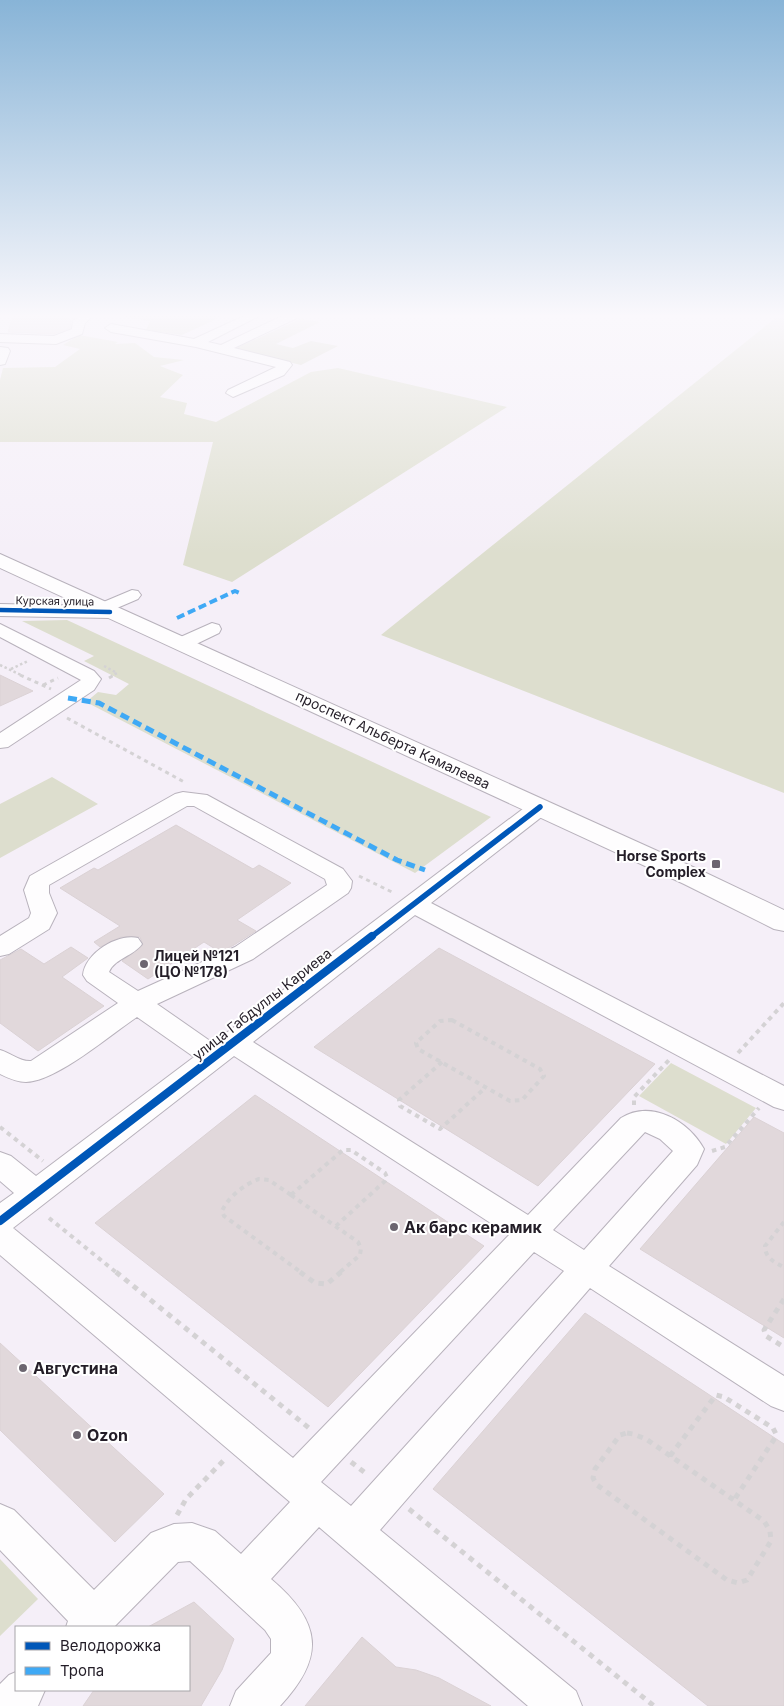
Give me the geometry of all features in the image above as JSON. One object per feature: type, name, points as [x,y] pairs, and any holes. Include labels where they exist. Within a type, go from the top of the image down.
[{"type":"main road","name":"проспект Альберта Камалеева","points":[[0,560],[106,610],[183,643],[540,806],[784,922]]},
{"type":"street","name":"Курская улица","points":[[0,609],[38,604],[42,601],[49,584]]},
{"type":"street","points":[[106,610],[132,595]]},
{"type":"street","name":"Курская улица","points":[[0,609],[106,610]]},
{"type":"street","points":[[183,643],[212,629]]},
{"type":"street","points":[[3,636],[90,677],[90,683],[51,709],[5,735]]},
{"type":"street","points":[[0,948],[40,924],[44,913],[35,890],[39,881],[179,800],[193,798],[199,800],[334,874],[338,877],[340,884],[338,888],[244,953],[167,988],[136,1005],[37,1070],[21,1072],[12,1070],[0,1060]]},
{"type":"street","name":"улица Габдуллы Кариева","points":[[0,1221],[223,1049],[404,898],[540,806]]},
{"type":"street","points":[[404,898],[778,1096]]},
{"type":"street","points":[[129,944],[99,963],[95,971],[98,979],[136,1005],[223,1049],[531,1233],[784,1396]]},
{"type":"street","points":[[242,1581],[306,1492],[531,1233],[632,1126],[639,1122],[654,1122],[684,1139],[689,1149],[686,1157],[353,1532]]},
{"type":"street","points":[[0,1164],[36,1193]]},
{"type":"street","points":[[0,1236],[561,1706]]},
{"type":"street","points":[[0,1523],[90,1623],[165,1548],[174,1543],[193,1542],[201,1545],[284,1620],[291,1636],[292,1645],[288,1663],[251,1706]]},
{"type":"street","points":[[7,1706],[23,1691]]},
{"type":"path","points":[[0,665],[68,698]]},
{"type":"path","points":[[51,709],[184,782],[191,788],[193,798]]},
{"type":"path","points":[[389,890],[404,898]]},
{"type":"path","points":[[724,1068],[784,1003]]},
{"type":"path","points":[[446,1019],[452,1020],[532,1064],[544,1074],[543,1079],[522,1100],[506,1101],[442,1062],[418,1048],[416,1043],[440,1021],[446,1019]]},
{"type":"path","points":[[639,1122],[634,1105],[634,1097],[683,1046]]},
{"type":"path","points":[[442,1062],[399,1100],[400,1106],[440,1129],[485,1088]]},
{"type":"path","points":[[689,1149],[718,1151],[723,1149],[778,1096]]},
{"type":"path","points":[[291,1195],[344,1150],[351,1150],[385,1173],[387,1177],[385,1180],[336,1226]]},
{"type":"path","points":[[257,1178],[266,1178],[291,1195],[358,1242],[360,1255],[332,1282],[320,1284],[224,1216],[222,1211],[225,1204],[257,1178]]},
{"type":"path","points":[[784,1222],[765,1246],[764,1250],[768,1258],[784,1268]]},
{"type":"path","points":[[784,1299],[764,1330],[766,1336],[784,1347]]},
{"type":"path","points":[[670,1456],[716,1395],[724,1397],[773,1428],[776,1434],[775,1438],[734,1500]]},
{"type":"path","points":[[625,1433],[636,1433],[670,1456],[764,1521],[771,1536],[771,1541],[746,1580],[738,1583],[727,1580],[597,1485],[593,1478],[595,1468],[620,1435],[625,1433]]},
{"type":"path","points":[[174,1543],[177,1516],[186,1500],[244,1440]]},
{"type":"green space","points":[[0,396],[161,396],[160,397],[187,403],[184,414],[216,422],[266,396],[458,396],[507,407],[232,582],[183,565],[213,442],[0,442]]},
{"type":"green space","points":[[679,396],[784,396],[784,793],[381,635]]},
{"type":"green space","points":[[67,620],[491,817],[415,873],[86,702],[98,692],[116,695],[129,684],[84,661],[94,656],[22,621]]},
{"type":"green space","points":[[52,777],[98,804],[0,858],[0,804]]},
{"type":"green space","points":[[671,1063],[756,1108],[726,1144],[639,1096]]},
{"type":"green space","points":[[0,1559],[38,1599],[0,1636]]},
{"type":"building","points":[[0,675],[33,691],[0,706]]},
{"type":"building","points":[[176,825],[253,869],[259,865],[291,883],[237,920],[256,931],[220,952],[204,942],[148,979],[122,961],[143,945],[140,937],[121,937],[100,947],[94,942],[120,926],[60,888],[94,868],[98,870]]},
{"type":"building","points":[[71,947],[88,958],[62,977],[104,1006],[38,1051],[0,1023],[0,960],[21,949],[44,964]]},
{"type":"building","points":[[439,948],[655,1064],[538,1186],[314,1047]]},
{"type":"building","points":[[255,1095],[484,1246],[328,1407],[95,1223]]},
{"type":"building","points":[[754,1117],[784,1133],[784,1338],[640,1249]]},
{"type":"building","points":[[585,1313],[784,1444],[784,1706],[708,1706],[433,1489]]},
{"type":"building","points":[[0,1343],[164,1494],[115,1542],[0,1430]]},
{"type":"building","points":[[194,1602],[234,1639],[222,1670],[201,1706],[83,1706],[93,1691],[190,1691],[190,1626],[150,1626]]},
{"type":"building","points":[[362,1637],[396,1667],[416,1670],[439,1678],[491,1706],[305,1706]]},
{"type":"marked path","points":[[177,618],[235,591],[242,594]]},
{"type":"marked path","points":[[68,698],[99,703],[397,860],[425,870]]},
{"type":"cycle path","points":[[0,610],[110,612]]},
{"type":"cycle path","points":[[0,1221],[540,807]]},
{"type":"place","name":"Horse Sports Complex","points":[[716,864]]},
{"type":"place","name":"Лицей №121 (ЦО №178)","points":[[144,964]]},
{"type":"place","name":"Ак барс керамик","points":[[394,1227]]},
{"type":"place","name":"Августина","points":[[23,1368]]},
{"type":"place","name":"Ozon","points":[[77,1435]]}]
